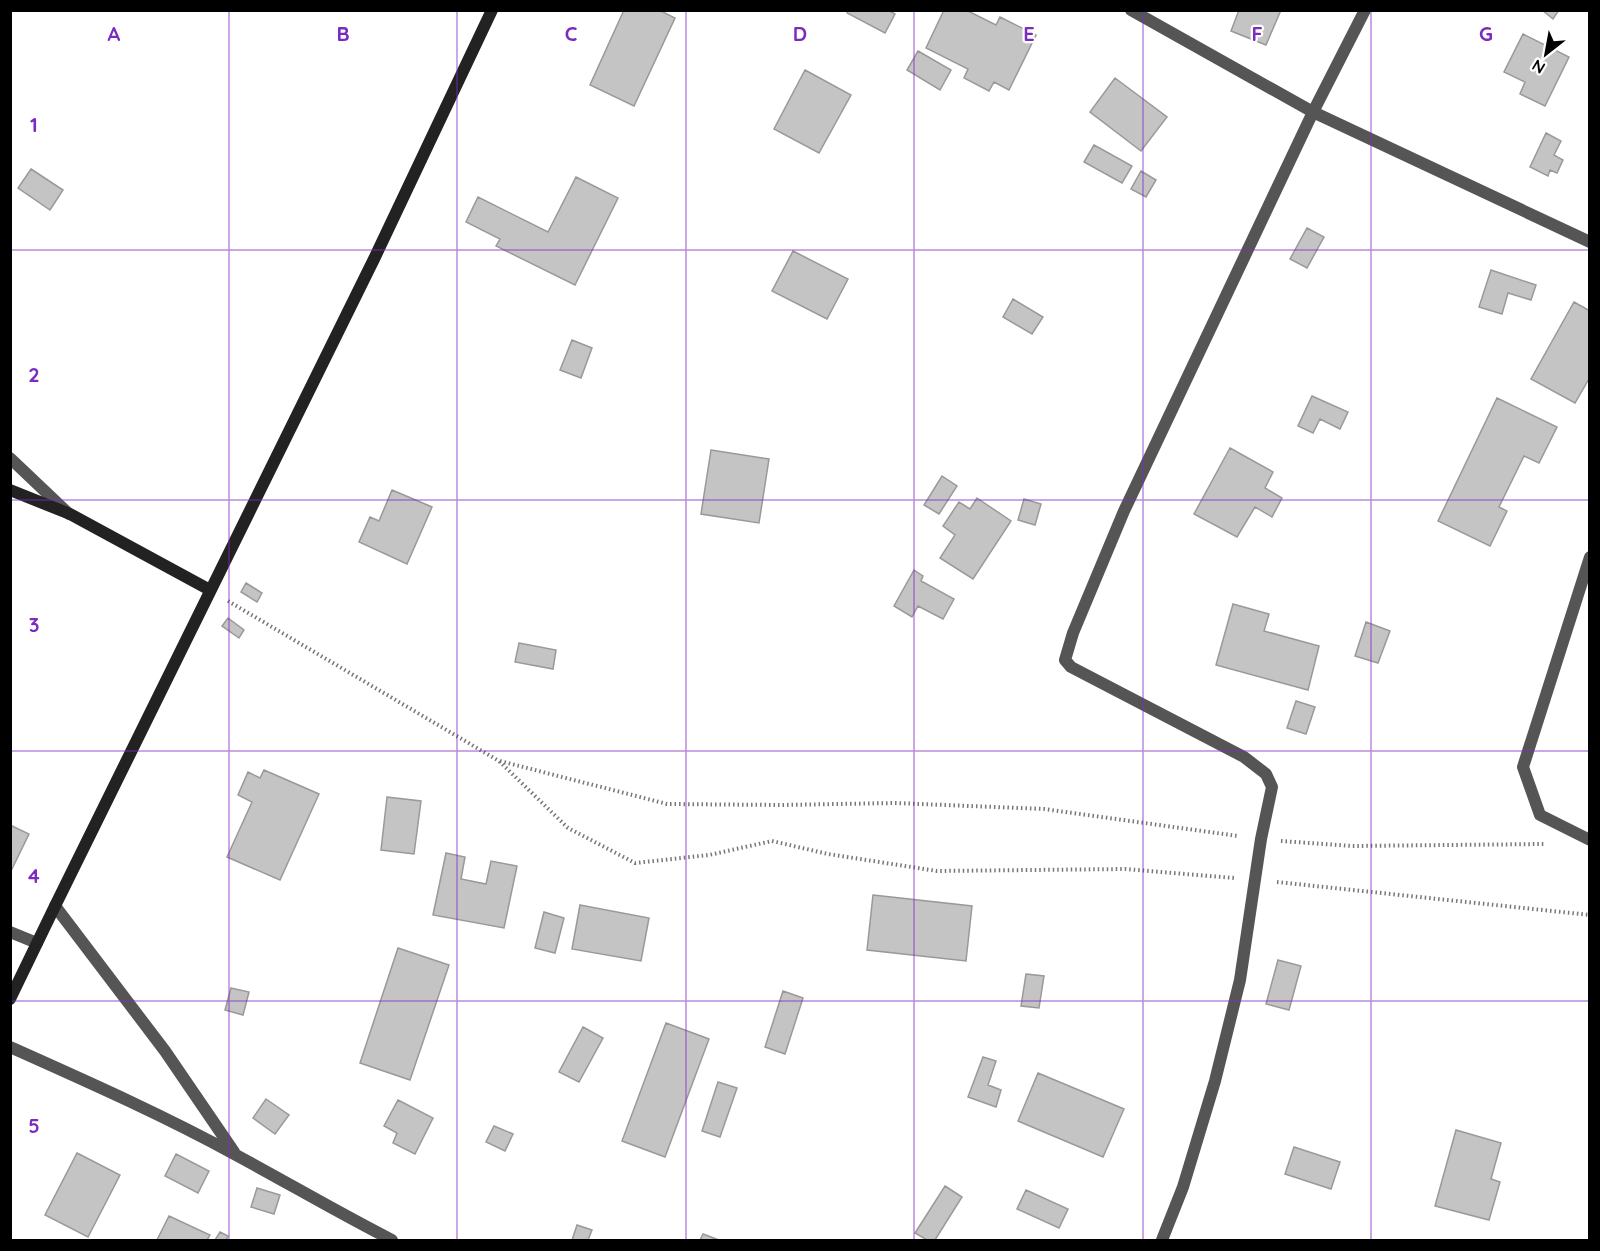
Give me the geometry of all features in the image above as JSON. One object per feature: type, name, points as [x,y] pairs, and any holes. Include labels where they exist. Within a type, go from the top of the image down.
[{"type":"main road","points":[[10,999],[375,256],[492,10]]},
{"type":"main road","points":[[10,490],[70,514],[210,590]]},
{"type":"street","points":[[1131,10],[1313,112],[1590,242]]},
{"type":"street","points":[[1162,1240],[1183,1187],[1215,1081],[1240,980],[1261,839],[1272,787],[1266,774],[1244,757],[1071,667],[1065,660],[1072,633],[1124,511],[1313,112],[1365,10]]},
{"type":"street","points":[[10,458],[70,514]]},
{"type":"street","points":[[1590,557],[1523,767],[1540,814],[1590,840]]},
{"type":"street","points":[[55,906],[165,1051],[235,1154]]},
{"type":"street","points":[[10,932],[37,943]]},
{"type":"street","points":[[10,1047],[110,1092],[235,1154],[392,1240]]},
{"type":"path","points":[[210,590],[500,761],[568,828],[635,863],[709,855],[772,841],[828,854],[937,871],[1125,870],[1256,879],[1590,915]]},
{"type":"path","points":[[500,761],[668,804],[781,806],[896,803],[1044,809],[1261,839],[1352,846],[1544,844]]},
{"type":"building","points":[[624,10],[659,10],[675,18],[634,106],[590,85]]},
{"type":"building","points":[[848,10],[888,10],[895,14],[885,33],[847,13]]},
{"type":"building","points":[[944,10],[966,10],[996,25],[1000,17],[1036,35],[1009,90],[994,82],[989,91],[964,78],[968,69],[926,48]]},
{"type":"building","points":[[1239,10],[1281,10],[1266,45],[1231,31]]},
{"type":"building","points":[[1542,10],[1559,10],[1553,19]]},
{"type":"building","points":[[1523,34],[1569,57],[1545,106],[1520,94],[1525,82],[1504,72]]},
{"type":"building","points":[[918,51],[951,70],[940,90],[907,70]]},
{"type":"building","points":[[805,70],[851,95],[819,153],[774,129]]},
{"type":"building","points":[[1115,78],[1167,117],[1141,151],[1090,112]]},
{"type":"building","points":[[1546,133],[1561,141],[1554,155],[1563,160],[1557,173],[1550,170],[1548,176],[1530,167]]},
{"type":"building","points":[[1094,145],[1132,166],[1122,183],[1084,162]]},
{"type":"building","points":[[31,169],[63,190],[50,210],[18,188]]},
{"type":"building","points":[[1141,171],[1156,180],[1146,197],[1131,189]]},
{"type":"building","points":[[576,177],[618,198],[575,285],[496,246],[500,239],[466,222],[478,197],[548,232]]},
{"type":"building","points":[[1307,228],[1324,237],[1307,268],[1290,259]]},
{"type":"building","points":[[793,251],[848,279],[827,319],[772,291]]},
{"type":"building","points":[[1491,270],[1536,285],[1531,300],[1508,293],[1502,314],[1479,307]]},
{"type":"building","points":[[1013,299],[1043,317],[1032,334],[1003,317]]},
{"type":"building","points":[[1574,302],[1590,311],[1590,377],[1575,403],[1531,379]]},
{"type":"building","points":[[572,340],[592,348],[581,378],[560,370]]},
{"type":"building","points":[[1312,396],[1348,412],[1340,429],[1320,419],[1313,433],[1298,426]]},
{"type":"building","points":[[1497,398],[1557,427],[1539,463],[1524,456],[1499,507],[1507,511],[1490,546],[1438,521]]},
{"type":"building","points":[[1230,448],[1273,472],[1265,488],[1282,498],[1272,517],[1255,507],[1237,537],[1194,514]]},
{"type":"building","points":[[711,450],[769,459],[759,523],[701,514]]},
{"type":"building","points":[[942,476],[957,486],[939,514],[924,505]]},
{"type":"building","points":[[392,490],[432,507],[407,564],[359,542],[370,517],[379,521]]},
{"type":"building","points":[[977,498],[1011,521],[973,579],[940,558],[955,535],[943,526],[959,502],[970,509]]},
{"type":"building","points":[[1024,499],[1041,504],[1035,525],[1018,520]]},
{"type":"building","points":[[914,570],[923,576],[921,581],[954,599],[943,619],[918,606],[912,617],[894,606]]},
{"type":"building","points":[[246,583],[262,593],[257,602],[241,592]]},
{"type":"building","points":[[1233,604],[1269,614],[1264,631],[1319,646],[1308,690],[1216,665]]},
{"type":"building","points":[[228,618],[244,630],[239,638],[222,626]]},
{"type":"building","points":[[1366,622],[1390,631],[1378,663],[1355,656]]},
{"type":"building","points":[[519,643],[556,650],[553,669],[515,662]]},
{"type":"building","points":[[1296,701],[1315,707],[1306,734],[1287,728]]},
{"type":"building","points":[[264,770],[319,794],[280,880],[227,857],[252,802],[238,795],[248,772],[260,778]]},
{"type":"building","points":[[387,797],[421,801],[414,854],[381,850]]},
{"type":"building","points":[[10,825],[29,834],[10,873]]},
{"type":"building","points":[[446,853],[465,857],[461,879],[486,884],[491,861],[517,866],[504,928],[433,915]]},
{"type":"building","points":[[873,895],[972,906],[966,961],[867,950]]},
{"type":"building","points":[[580,905],[649,918],[641,961],[572,949]]},
{"type":"building","points":[[544,912],[564,918],[555,953],[535,948]]},
{"type":"building","points":[[398,948],[449,965],[410,1080],[360,1063]]},
{"type":"building","points":[[1278,960],[1301,966],[1289,1010],[1266,1004]]},
{"type":"building","points":[[1026,974],[1044,976],[1039,1008],[1021,1006]]},
{"type":"building","points":[[231,988],[249,992],[243,1015],[225,1010]]},
{"type":"building","points":[[783,991],[803,998],[785,1054],[765,1047]]},
{"type":"building","points":[[666,1023],[709,1039],[665,1157],[622,1141]]},
{"type":"building","points":[[583,1027],[603,1038],[579,1082],[559,1072]]},
{"type":"building","points":[[983,1057],[996,1061],[988,1085],[1001,1090],[996,1107],[968,1097]]},
{"type":"building","points":[[1038,1073],[1124,1109],[1103,1157],[1018,1121]]},
{"type":"building","points":[[718,1082],[737,1088],[720,1137],[702,1131]]},
{"type":"building","points":[[266,1099],[289,1115],[275,1134],[253,1118]]},
{"type":"building","points":[[398,1100],[433,1118],[415,1154],[393,1143],[397,1133],[384,1126]]},
{"type":"building","points":[[494,1126],[513,1134],[505,1151],[486,1142]]},
{"type":"building","points":[[1456,1130],[1501,1143],[1491,1179],[1500,1182],[1489,1220],[1435,1206]]},
{"type":"building","points":[[1294,1147],[1340,1162],[1331,1189],[1285,1174]]},
{"type":"building","points":[[77,1153],[120,1175],[88,1237],[45,1215]]},
{"type":"building","points":[[176,1154],[209,1171],[198,1193],[165,1176]]},
{"type":"building","points":[[945,1186],[962,1197],[935,1240],[927,1240],[915,1233]]},
{"type":"building","points":[[257,1188],[280,1195],[274,1214],[251,1207]]},
{"type":"building","points":[[1026,1190],[1068,1209],[1059,1228],[1017,1209]]},
{"type":"building","points":[[169,1216],[210,1235],[207,1240],[157,1240]]},
{"type":"building","points":[[577,1225],[592,1230],[588,1240],[572,1240]]},
{"type":"building","points":[[220,1232],[228,1236],[226,1240],[215,1240]]},
{"type":"building","points":[[703,1234],[719,1240],[700,1240]]}]
